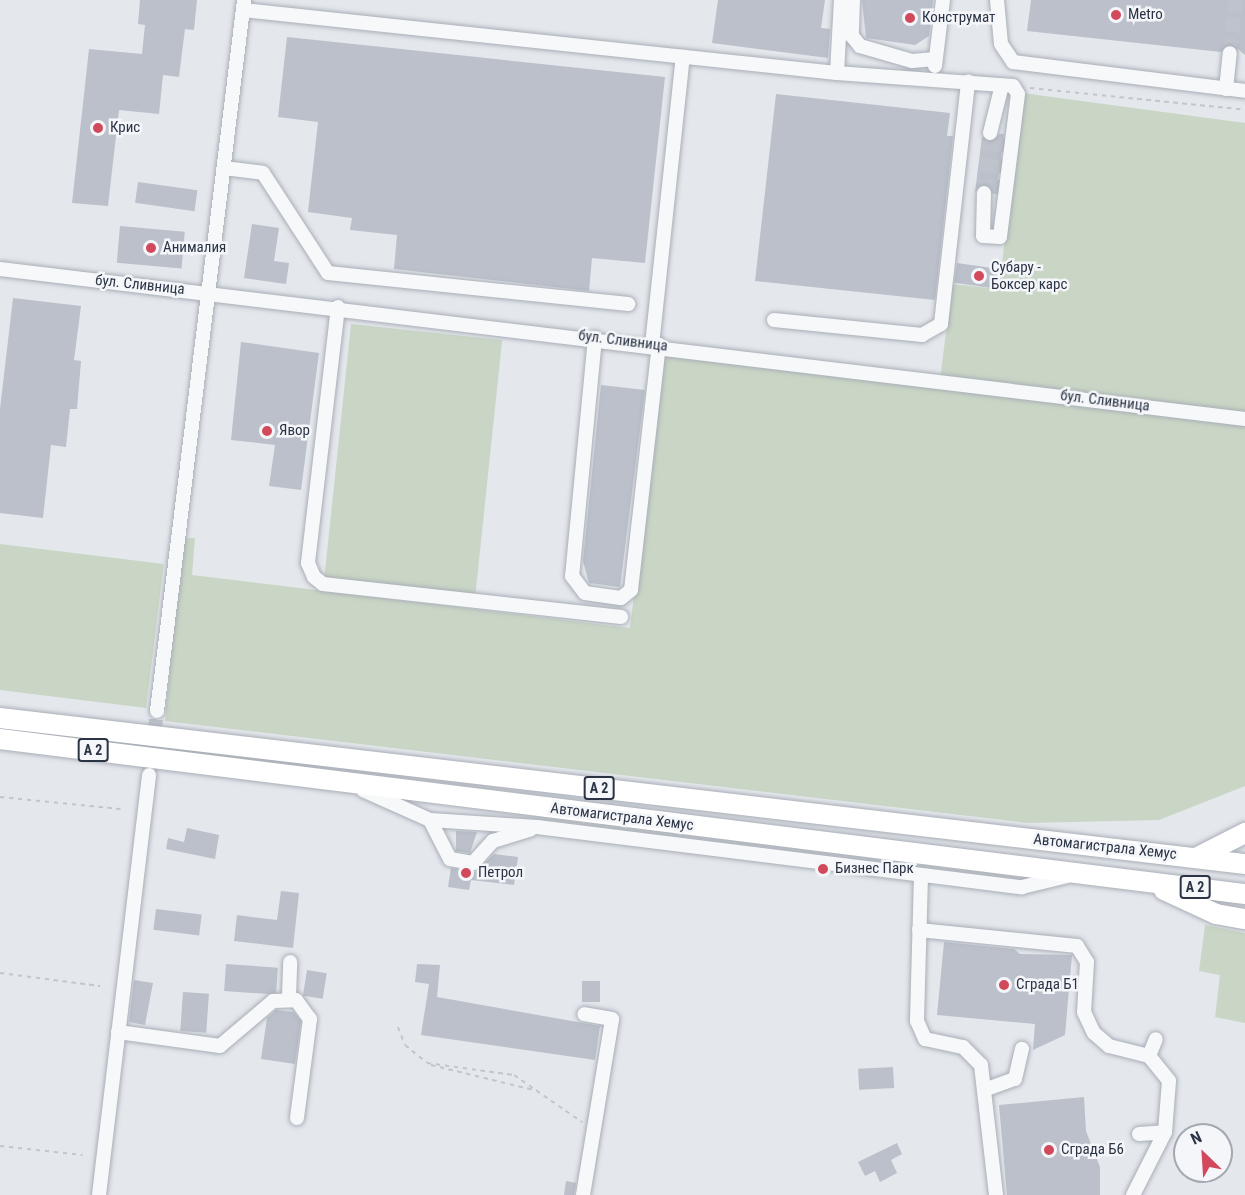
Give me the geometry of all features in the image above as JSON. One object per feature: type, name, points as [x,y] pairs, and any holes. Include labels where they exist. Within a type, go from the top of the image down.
[{"type":"highway","name":"Автомагистрала Хемус","points":[[0,718],[1245,864]]},
{"type":"highway","name":"Автомагистрала Хемус","points":[[0,739],[1245,894]]},
{"type":"highway","points":[[1198,857],[1245,833]]},
{"type":"highway","points":[[1145,881],[1216,914],[1245,919]]},
{"type":"street","points":[[837,73],[841,0]]},
{"type":"street","points":[[853,0],[854,41],[912,61],[935,59]]},
{"type":"street","points":[[935,80],[935,59],[943,0]]},
{"type":"street","points":[[997,0],[1001,44],[1013,62],[1245,91]]},
{"type":"street","points":[[157,711],[210,292],[243,5],[683,57],[1018,88],[1000,237],[989,237],[990,194]]},
{"type":"street","points":[[1226,89],[1230,53]]},
{"type":"street","points":[[595,338],[572,576],[585,592],[621,598],[632,590],[683,57]]},
{"type":"street","points":[[774,320],[922,336],[941,324],[968,82]]},
{"type":"street","points":[[996,134],[1002,85]]},
{"type":"street","points":[[224,168],[263,173],[328,273],[628,304]]},
{"type":"street","name":"бул. Сливница","points":[[0,269],[655,345],[1245,419]]},
{"type":"street","points":[[338,307],[308,563],[314,577],[323,584],[621,617]]},
{"type":"street","points":[[99,1195],[149,775]]},
{"type":"street","points":[[342,783],[406,805],[430,820],[537,827],[1022,887],[1081,873]]},
{"type":"street","points":[[430,820],[450,859],[473,862],[492,841],[537,827]]},
{"type":"street","points":[[921,876],[920,1032],[933,1044],[976,1054],[984,1090],[996,1195]]},
{"type":"street","points":[[919,930],[1077,946],[1087,962],[1084,1012],[1094,1033],[1108,1046],[1149,1056],[1169,1082],[1165,1132],[1133,1195]]},
{"type":"street","points":[[290,962],[289,997],[310,1019],[297,1118]]},
{"type":"street","points":[[118,1032],[220,1046],[266,1006],[289,997]]},
{"type":"street","points":[[583,1195],[612,1019],[584,1014]]},
{"type":"street","points":[[1149,1056],[1156,1039]]},
{"type":"street","points":[[984,1090],[1015,1079],[1022,1049]]},
{"type":"street","points":[[1138,1134],[1165,1132]]},
{"type":"path","points":[[1018,88],[1245,110]]},
{"type":"path","points":[[0,797],[120,809]]},
{"type":"path","points":[[0,973],[100,986]]},
{"type":"path","points":[[398,1027],[405,1045],[427,1063],[541,1092]]},
{"type":"path","points":[[427,1063],[514,1075],[577,1116],[586,1129],[589,1150]]},
{"type":"path","points":[[0,1146],[83,1155]]},
{"type":"green space","points":[[1022,93],[1245,123],[1245,786],[1159,820],[1028,823],[165,721],[182,540],[190,538],[195,538],[192,575],[630,628],[664,350],[940,380],[952,284],[999,289]]},
{"type":"green space","points":[[351,324],[502,340],[475,594],[324,579]]},
{"type":"green space","points":[[0,544],[164,564],[146,708],[0,690]]},
{"type":"green space","points":[[1205,925],[1245,933],[1245,1023],[1215,1017],[1220,975],[1199,971]]},
{"type":"building","points":[[140,0],[197,0],[194,30],[185,29],[179,77],[163,75],[159,114],[119,110],[108,206],[72,203],[89,49],[142,54],[145,25],[138,24]]},
{"type":"building","points":[[718,0],[825,0],[821,28],[830,29],[828,58],[712,43]]},
{"type":"building","name":"Конструмат","points":[[862,0],[933,0],[929,36],[915,45],[866,38]]},
{"type":"building","name":"Metro","points":[[1031,0],[1245,0],[1245,55],[1232,44],[1221,52],[1027,31]]},
{"type":"building","points":[[287,37],[665,77],[645,263],[592,258],[589,291],[394,269],[397,235],[350,230],[352,218],[308,212],[318,122],[278,117]]},
{"type":"building","points":[[776,94],[950,113],[947,136],[953,136],[935,300],[755,281]]},
{"type":"building","points":[[999,134],[1004,134],[996,194],[985,184],[975,192],[982,137],[992,142]]},
{"type":"building","points":[[138,182],[197,190],[194,211],[135,203]]},
{"type":"building","points":[[252,224],[279,228],[274,261],[289,263],[286,284],[244,278]]},
{"type":"building","name":"Анималия","points":[[120,226],[185,232],[182,269],[117,263]]},
{"type":"building","name":"Субару - Боксер карс","points":[[957,263],[998,269],[995,289],[954,283]]},
{"type":"building","points":[[13,298],[81,306],[74,360],[81,361],[77,409],[70,409],[66,447],[51,445],[43,518],[0,513],[0,409]]},
{"type":"building","points":[[241,342],[319,353],[301,490],[269,486],[275,445],[231,440]]},
{"type":"building","points":[[601,385],[645,390],[620,587],[589,583],[583,561]]},
{"type":"building","points":[[187,828],[219,835],[215,859],[166,849],[168,838],[184,842]]},
{"type":"building","points":[[456,831],[477,832],[470,853],[456,851]]},
{"type":"building","points":[[494,854],[518,857],[514,885],[471,880],[469,890],[448,887],[451,868],[475,872]]},
{"type":"building","points":[[281,891],[299,893],[293,948],[234,941],[237,915],[277,920]]},
{"type":"building","points":[[156,909],[202,915],[199,935],[153,930]]},
{"type":"building","name":"Сграда Б1","points":[[944,942],[1014,949],[1020,954],[1072,955],[1065,1035],[1033,1050],[1035,1024],[937,1015]]},
{"type":"building","points":[[226,964],[278,968],[276,995],[224,991]]},
{"type":"building","points":[[417,964],[440,965],[437,997],[600,1026],[595,1060],[421,1035],[429,984],[415,982]]},
{"type":"building","points":[[307,970],[327,973],[323,999],[303,996]]},
{"type":"building","points":[[134,980],[153,983],[145,1025],[129,1022]]},
{"type":"building","points":[[582,981],[600,981],[600,1002],[582,1002]]},
{"type":"building","points":[[183,992],[209,994],[206,1033],[180,1031]]},
{"type":"building","points":[[276,1010],[294,1012],[301,1021],[295,1064],[261,1059],[267,1018]]},
{"type":"building","points":[[893,1067],[894,1088],[859,1090],[858,1069]]},
{"type":"building","name":"Сграда Б6","points":[[1084,1097],[1086,1131],[1100,1167],[1100,1195],[1007,1195],[999,1105]]},
{"type":"building","points":[[897,1143],[902,1154],[891,1160],[897,1173],[880,1182],[875,1171],[865,1176],[858,1162]]},
{"type":"building","points":[[566,1181],[576,1183],[574,1195],[564,1195]]},
{"type":"tunnel","points":[[1230,53],[1236,0]]},
{"type":"tunnel","points":[[984,193],[990,133]]},
{"type":"tunnel","points":[[996,194],[1002,134]]},
{"type":"tunnel","points":[[149,775],[157,711]]},
{"type":"place","name":"Metro","points":[[1116,15]]},
{"type":"place","name":"Конструмат","points":[[910,18]]},
{"type":"place","name":"Крис","points":[[98,128]]},
{"type":"place","name":"Анималия","points":[[151,248]]},
{"type":"place","name":"Субару - Боксер карс","points":[[979,276]]},
{"type":"place","name":"Явор","points":[[267,431]]},
{"type":"place","name":"Бизнес Парк","points":[[823,869]]},
{"type":"place","name":"Петрол","points":[[466,873]]},
{"type":"place","name":"Сграда Б1","points":[[1004,985]]},
{"type":"place","name":"Сграда Б6","points":[[1049,1150]]}]
